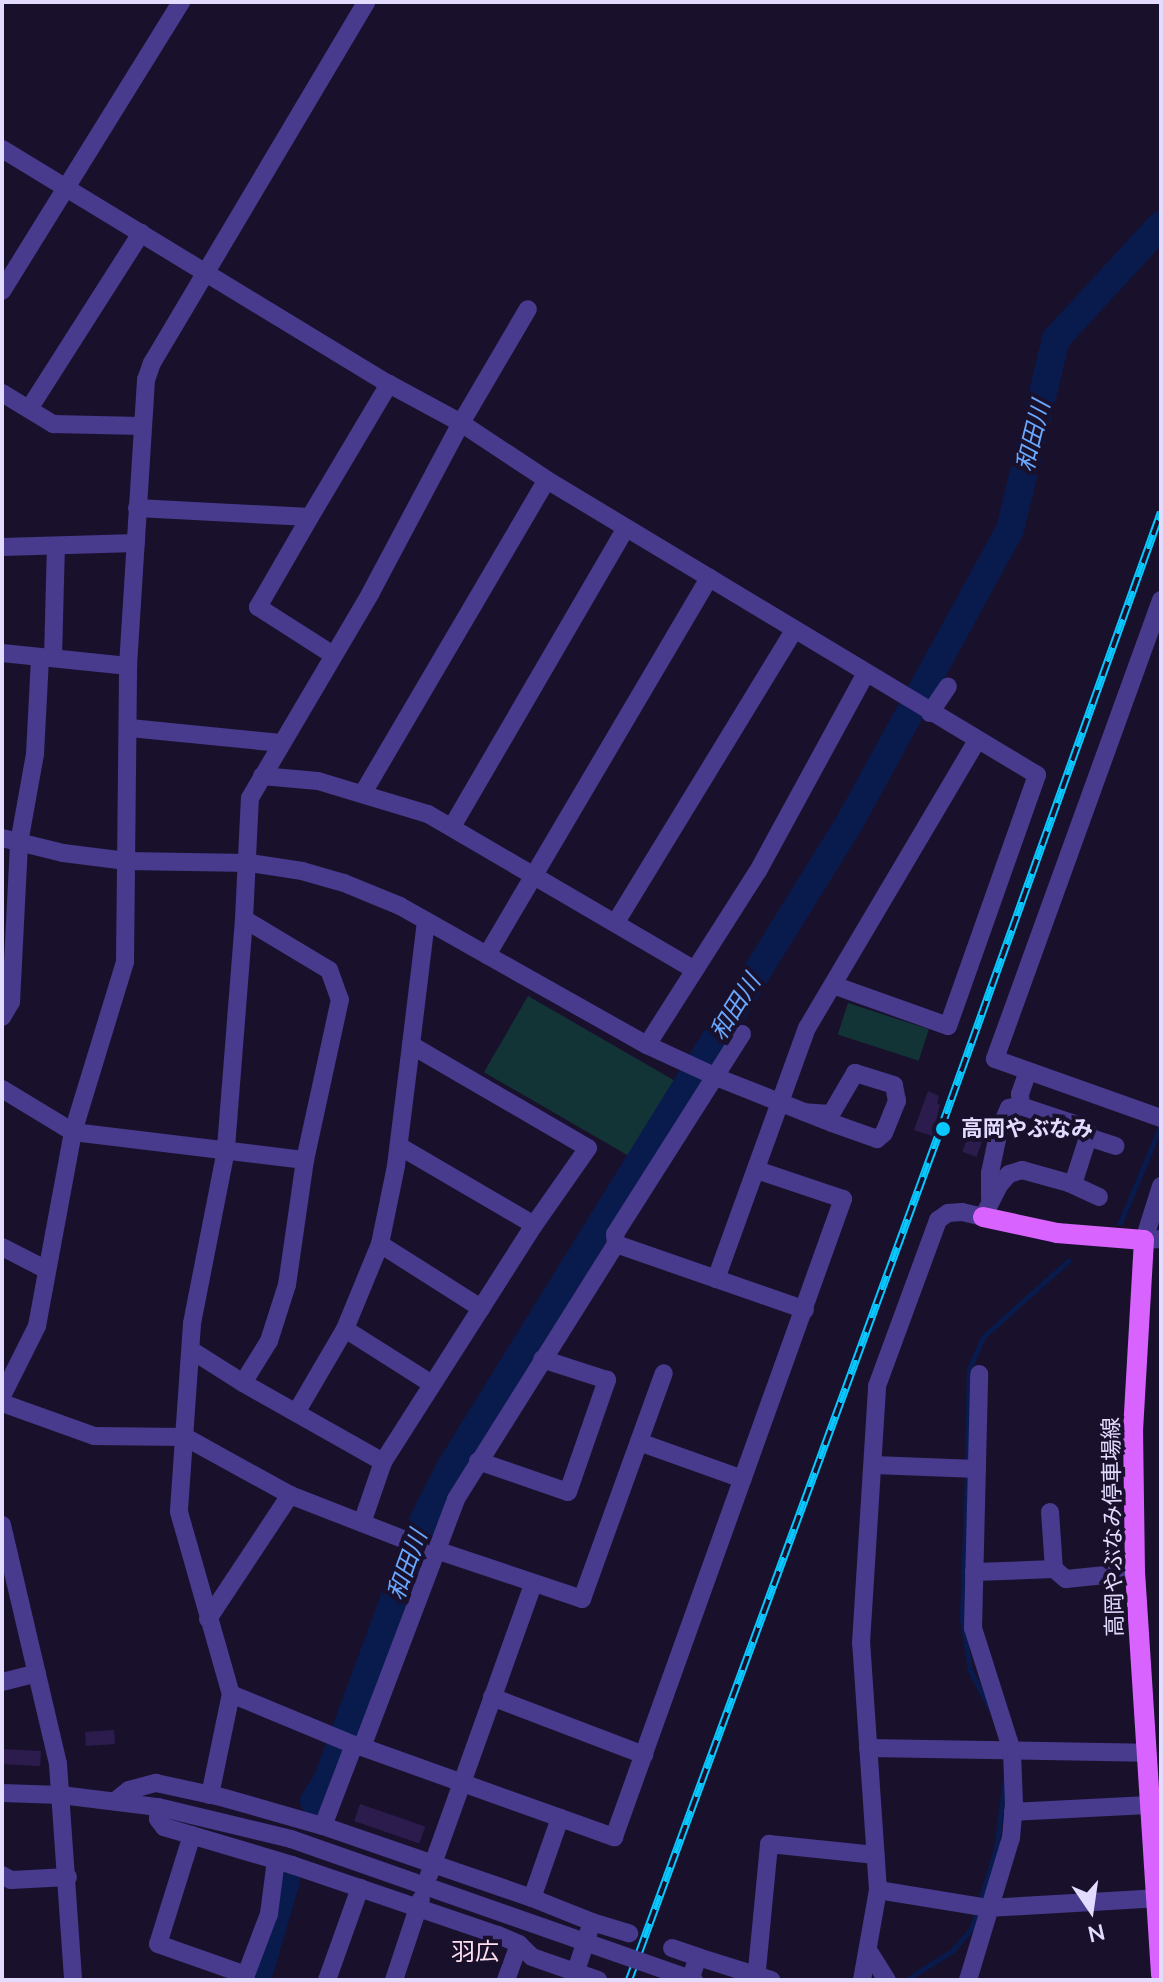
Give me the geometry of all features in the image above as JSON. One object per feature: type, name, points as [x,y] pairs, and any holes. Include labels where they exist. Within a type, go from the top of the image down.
[{"type":"main road","points":[[987,1208],[1057,1233],[1152,1240]]},
{"type":"main road","name":"高岡やぶなみ停車場線","points":[[1152,1240],[1133,1429],[1135,1572],[1161,1975]]},
{"type":"street","points":[[2,291],[181,2]]},
{"type":"street","points":[[2,1396],[37,1326],[45,1269],[73,1132],[125,962],[130,728],[128,666],[141,426],[152,363],[366,2]]},
{"type":"street","points":[[2,149],[389,384],[461,423],[547,480],[1037,775],[948,1026],[833,985]]},
{"type":"street","points":[[29,409],[141,233]]},
{"type":"street","points":[[210,1795],[231,1694],[179,1512],[192,1324],[226,1150],[250,863],[250,798],[370,594],[461,423],[528,309]]},
{"type":"street","points":[[333,655],[258,607],[389,384]]},
{"type":"street","points":[[2,393],[53,424],[141,426]]},
{"type":"street","points":[[363,793],[547,480]]},
{"type":"street","points":[[137,508],[310,517]]},
{"type":"street","points":[[453,825],[626,528]]},
{"type":"street","points":[[2,547],[136,543]]},
{"type":"street","points":[[2,1017],[11,1002],[10,840],[35,754],[56,546]]},
{"type":"street","points":[[487,955],[709,578]]},
{"type":"street","points":[[1157,1117],[995,1059],[1161,600]]},
{"type":"street","points":[[616,922],[794,630]]},
{"type":"street","points":[[2,653],[128,666]]},
{"type":"street","points":[[647,1045],[758,871],[866,673]]},
{"type":"street","points":[[930,712],[948,686]]},
{"type":"street","points":[[130,728],[280,743]]},
{"type":"street","points":[[716,1279],[807,1028],[977,741]]},
{"type":"street","points":[[262,776],[318,781],[398,802],[453,825],[695,970]]},
{"type":"street","points":[[10,840],[126,861],[250,863],[302,871],[344,883],[426,921],[647,1045],[715,1077],[781,1103],[832,1123],[877,1139],[884,1133],[897,1101],[894,1085],[855,1073],[838,1095],[831,1114],[804,1112]]},
{"type":"street","points":[[243,1383],[269,1341],[287,1285],[305,1160],[340,1000],[329,970],[244,919]]},
{"type":"street","points":[[296,1413],[345,1329],[380,1244],[399,1146],[426,921]]},
{"type":"street","points":[[323,1826],[430,1547],[478,1461],[616,1244],[615,1234],[742,1034]]},
{"type":"street","points":[[362,1523],[383,1462],[534,1225],[588,1148],[411,1045]]},
{"type":"street","points":[[1021,1106],[1020,1094],[1028,1071]]},
{"type":"street","points":[[2,1089],[73,1132],[305,1160]]},
{"type":"street","points":[[987,1208],[999,1130],[1009,1108],[1021,1106],[1084,1127],[1088,1137],[1075,1178],[1069,1183]]},
{"type":"street","points":[[1088,1137],[1116,1146]]},
{"type":"street","points":[[399,1146],[534,1225]]},
{"type":"street","points":[[231,1694],[356,1746],[614,1837],[843,1199],[757,1170]]},
{"type":"street","points":[[862,1980],[878,1890],[861,1643],[877,1386],[931,1232],[938,1220],[948,1213],[987,1208],[1009,1174],[1022,1170],[1069,1183],[1099,1197]]},
{"type":"street","points":[[1152,1240],[1161,1186]]},
{"type":"street","points":[[380,1244],[481,1308]]},
{"type":"street","points":[[616,1244],[805,1310]]},
{"type":"street","points":[[2,1247],[45,1269]]},
{"type":"street","points":[[345,1329],[432,1384]]},
{"type":"street","points":[[191,1350],[383,1462]]},
{"type":"street","points":[[478,1461],[568,1492],[607,1380],[542,1359]]},
{"type":"street","points":[[2,1403],[94,1436],[185,1437],[290,1495],[403,1539],[582,1599],[664,1373]]},
{"type":"street","points":[[968,1980],[986,1908],[1011,1838],[1013,1812],[1012,1751],[973,1628],[979,1374]]},
{"type":"street","points":[[639,1442],[743,1479]]},
{"type":"street","points":[[874,1465],[977,1469]]},
{"type":"street","points":[[208,1619],[290,1495]]},
{"type":"street","points":[[1050,1512],[1054,1569]]},
{"type":"street","points":[[2,1525],[6,1560],[58,1764],[73,1980]]},
{"type":"street","points":[[974,1572],[1054,1569],[1066,1579],[1135,1572]]},
{"type":"street","points":[[394,1980],[460,1783],[533,1585]]},
{"type":"street","points":[[2,1682],[37,1673]]},
{"type":"street","points":[[492,1697],[644,1755]]},
{"type":"street","points":[[868,1748],[1145,1753]]},
{"type":"street","points":[[115,1801],[129,1790],[156,1783],[210,1795],[323,1826],[629,1933]]},
{"type":"street","points":[[2,1793],[61,1795],[158,1807],[291,1839],[692,1980],[698,1957]]},
{"type":"street","points":[[1013,1812],[1148,1805]]},
{"type":"street","points":[[158,1807],[158,1819],[164,1827],[276,1860],[418,1908],[519,1944],[532,1957],[598,1980]]},
{"type":"street","points":[[532,1898],[560,1818]]},
{"type":"street","points":[[192,1835],[158,1944],[245,1978],[269,1914],[276,1860]]},
{"type":"street","points":[[672,1948],[761,1978],[769,1844],[875,1855]]},
{"type":"street","points":[[2,1875],[11,1880],[68,1877]]},
{"type":"street","points":[[327,1980],[360,1888]]},
{"type":"street","points":[[425,1888],[470,1903]]},
{"type":"street","points":[[878,1890],[986,1908],[1158,1898]]},
{"type":"street","points":[[576,1971],[592,1922]]},
{"type":"street","points":[[506,1980],[519,1944]]},
{"type":"street","points":[[868,1950],[887,1980]]},
{"type":"green space","points":[[528,996],[677,1082],[633,1158],[484,1072]]},
{"type":"green space","points":[[848,1003],[929,1029],[919,1061],[838,1034]]},
{"type":"building","points":[[928,1091],[939,1096],[937,1103],[940,1105],[932,1136],[914,1130]]},
{"type":"building","points":[[975,1117],[989,1122],[976,1157],[962,1152]]},
{"type":"building","points":[[114,1730],[115,1744],[86,1746],[85,1732]]},
{"type":"building","points":[[2,1749],[41,1751],[40,1766],[2,1764]]},
{"type":"building","points":[[360,1804],[425,1826],[419,1843],[354,1821]]},
{"type":"waterway","name":"和田川","points":[[314,1801],[327,1781],[423,1521],[450,1468],[851,820],[1010,530],[1056,339],[1161,225]]},
{"type":"waterway","points":[[1120,1223],[1161,1125]]},
{"type":"waterway","points":[[967,1463],[969,1369],[984,1336],[1068,1261]]},
{"type":"waterway","points":[[967,1473],[962,1619],[970,1670],[990,1709]]},
{"type":"waterway","points":[[906,1980],[952,1951],[972,1928],[996,1848],[1005,1780]]},
{"type":"waterway","name":"和田川","points":[[257,1980],[286,1880]]},
{"type":"railway","points":[[629,1980],[941,1128],[1161,512]]},
{"type":"place","name":"高岡やぶなみ","points":[[943,1129]]},
{"type":"district","name":"羽広","points":[[475,1952]]}]
